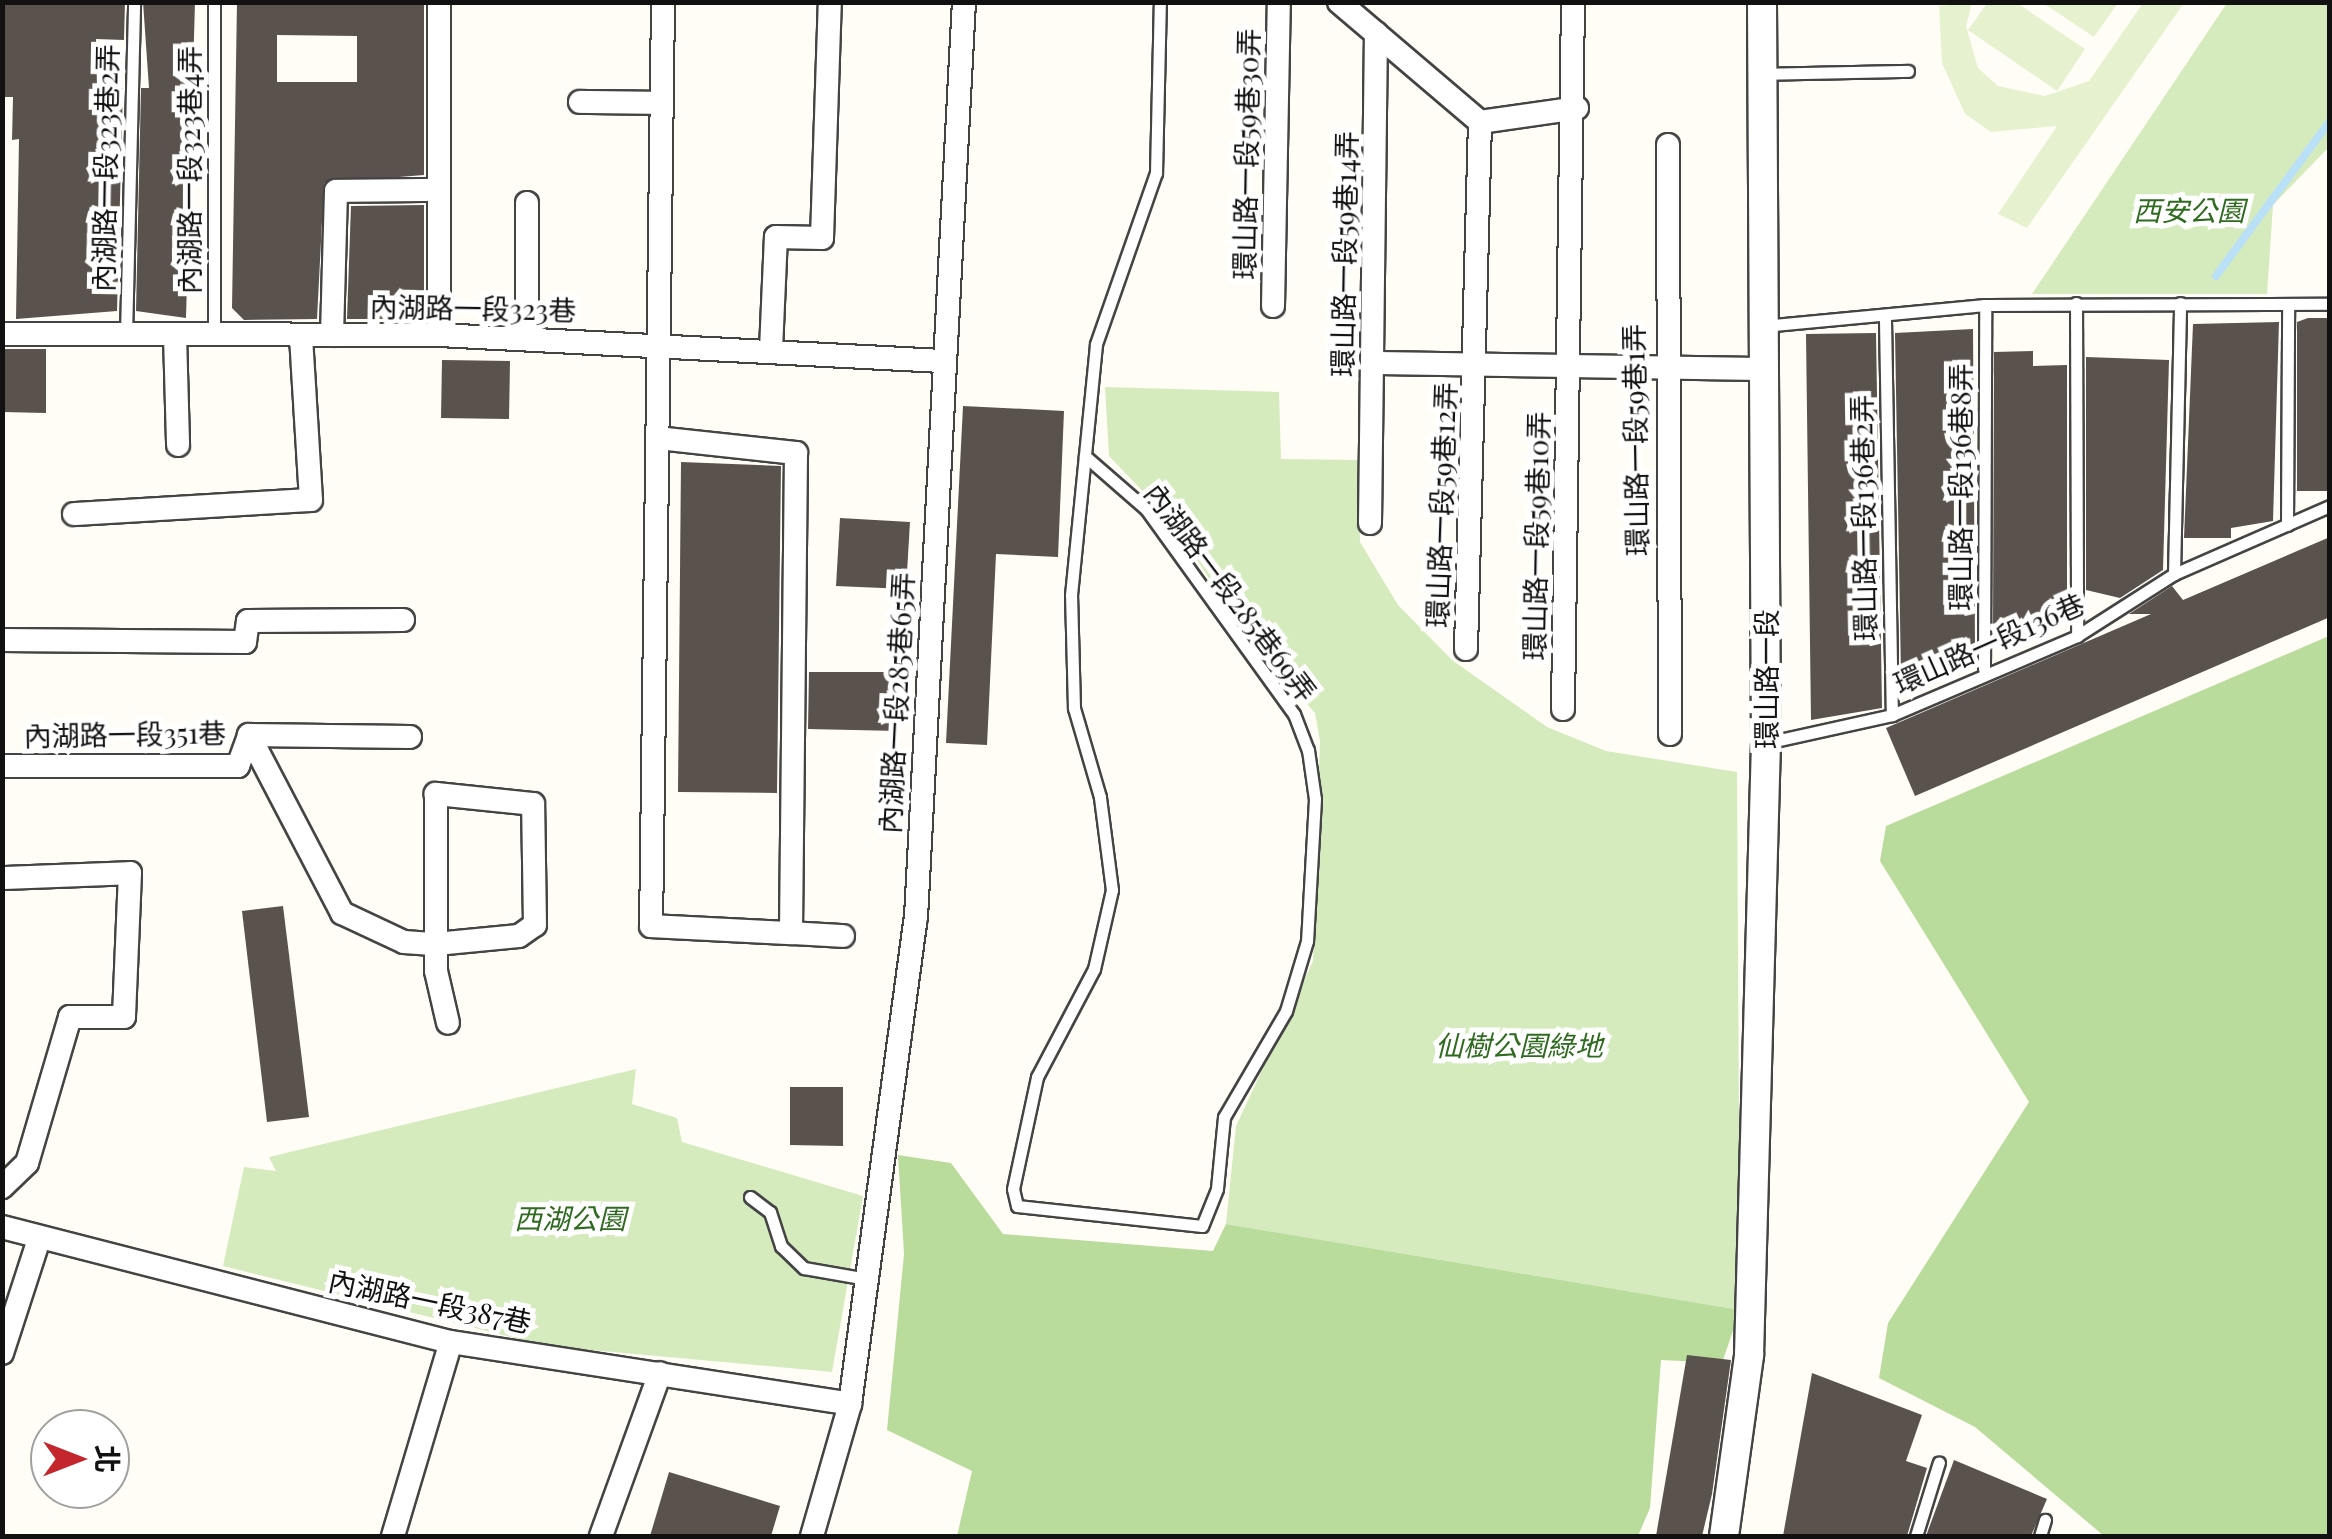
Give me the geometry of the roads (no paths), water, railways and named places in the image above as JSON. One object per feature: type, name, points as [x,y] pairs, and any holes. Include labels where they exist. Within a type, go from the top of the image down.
[{"type":"street","points":[[439,2],[439,336]]},
{"type":"street","points":[[663,2],[651,926],[842,936]]},
{"type":"street","points":[[771,350],[776,237],[822,238],[830,2]]},
{"type":"street","name":"內湖路一段285巷65弄","points":[[812,1536],[850,1404],[916,917],[942,361],[964,2]]},
{"type":"street","name":"環山路一段59巷30弄","points":[[1272,306],[1279,2]]},
{"type":"street","points":[[1339,2],[1480,122],[1577,108]]},
{"type":"street","name":"環山路一段59巷10弄","points":[[1563,709],[1568,364],[1577,108],[1573,2]]},
{"type":"street","name":"環山路一段","points":[[1724,1536],[1749,1355],[1766,743],[1762,2]]},
{"type":"street","name":"環山路一段59巷14弄","points":[[1370,523],[1376,33]]},
{"type":"street","points":[[580,102],[659,102]]},
{"type":"street","name":"環山路一段59巷12弄","points":[[1466,649],[1480,122]]},
{"type":"street","name":"環山路一段59巷1弄","points":[[1668,146],[1662,373],[1670,734]]},
{"type":"street","points":[[332,336],[336,191],[436,190]]},
{"type":"street","points":[[527,203],[527,338]]},
{"type":"street","name":"內湖路一段323巷","points":[[2,334],[527,338],[942,361]]},
{"type":"street","points":[[175,334],[178,445]]},
{"type":"street","points":[[74,514],[311,500],[302,336]]},
{"type":"street","points":[[1374,363],[1568,364],[1662,373],[1764,369]]},
{"type":"street","points":[[658,438],[796,452],[791,933]]},
{"type":"street","points":[[2,640],[244,642],[248,621],[403,620]]},
{"type":"street","points":[[249,735],[342,913],[404,942],[436,944],[518,936],[535,925],[533,804],[436,794],[436,944],[448,1023]]},
{"type":"street","name":"內湖路一段351巷","points":[[2,766],[238,766],[249,735],[410,737]]},
{"type":"street","points":[[2,878],[130,873],[124,1017],[70,1017],[28,1163],[2,1187]]},
{"type":"street","name":"內湖路一段387巷","points":[[2,1227],[451,1342],[850,1404]]},
{"type":"street","points":[[2,1353],[39,1239]]},
{"type":"street","points":[[393,1536],[451,1342]]},
{"type":"street","points":[[602,1536],[660,1373]]},
{"type":"lane","name":"內湖路一段323巷2弄","points":[[126,334],[134,2]]},
{"type":"lane","name":"內湖路一段323巷4弄","points":[[214,2],[214,337]]},
{"type":"lane","name":"內湖路一段285巷69弄","points":[[1085,456],[1146,510],[1294,714],[1308,750],[1315,800],[1307,941],[1286,1011],[1224,1117],[1217,1189],[1202,1226],[1017,1206],[1013,1190],[1037,1076],[1094,969],[1112,890],[1100,798],[1074,708],[1071,596],[1096,344],[1156,173],[1160,2]]},
{"type":"lane","points":[[1761,74],[1908,71]]},
{"type":"lane","points":[[2076,303],[2078,636]]},
{"type":"lane","points":[[2174,574],[2180,304]]},
{"type":"lane","points":[[2287,525],[2288,304]]},
{"type":"lane","points":[[1763,326],[1885,320],[1985,306],[2330,304]]},
{"type":"lane","name":"環山路一段136巷8弄","points":[[1984,669],[1985,306]]},
{"type":"lane","name":"環山路一段136巷2弄","points":[[1885,320],[1892,714]]},
{"type":"lane","name":"環山路一段136巷","points":[[1766,743],[1892,714],[1984,669],[2078,636],[2174,574],[2330,506]]},
{"type":"lane","points":[[750,1197],[770,1212],[782,1246],[804,1268],[866,1278]]},
{"type":"lane","points":[[1916,1536],[1939,1462]]},
{"type":"lane","points":[[2040,1536],[2045,1520]]},
{"type":"waterway","points":[[2216,276],[2330,121]]},
{"type":"park label","name":"西安公園","points":[[2189,210]]},
{"type":"park label","name":"仙樹公園綠地","points":[[1519,1045]]},
{"type":"park label","name":"西湖公園","points":[[570,1218]]}]
